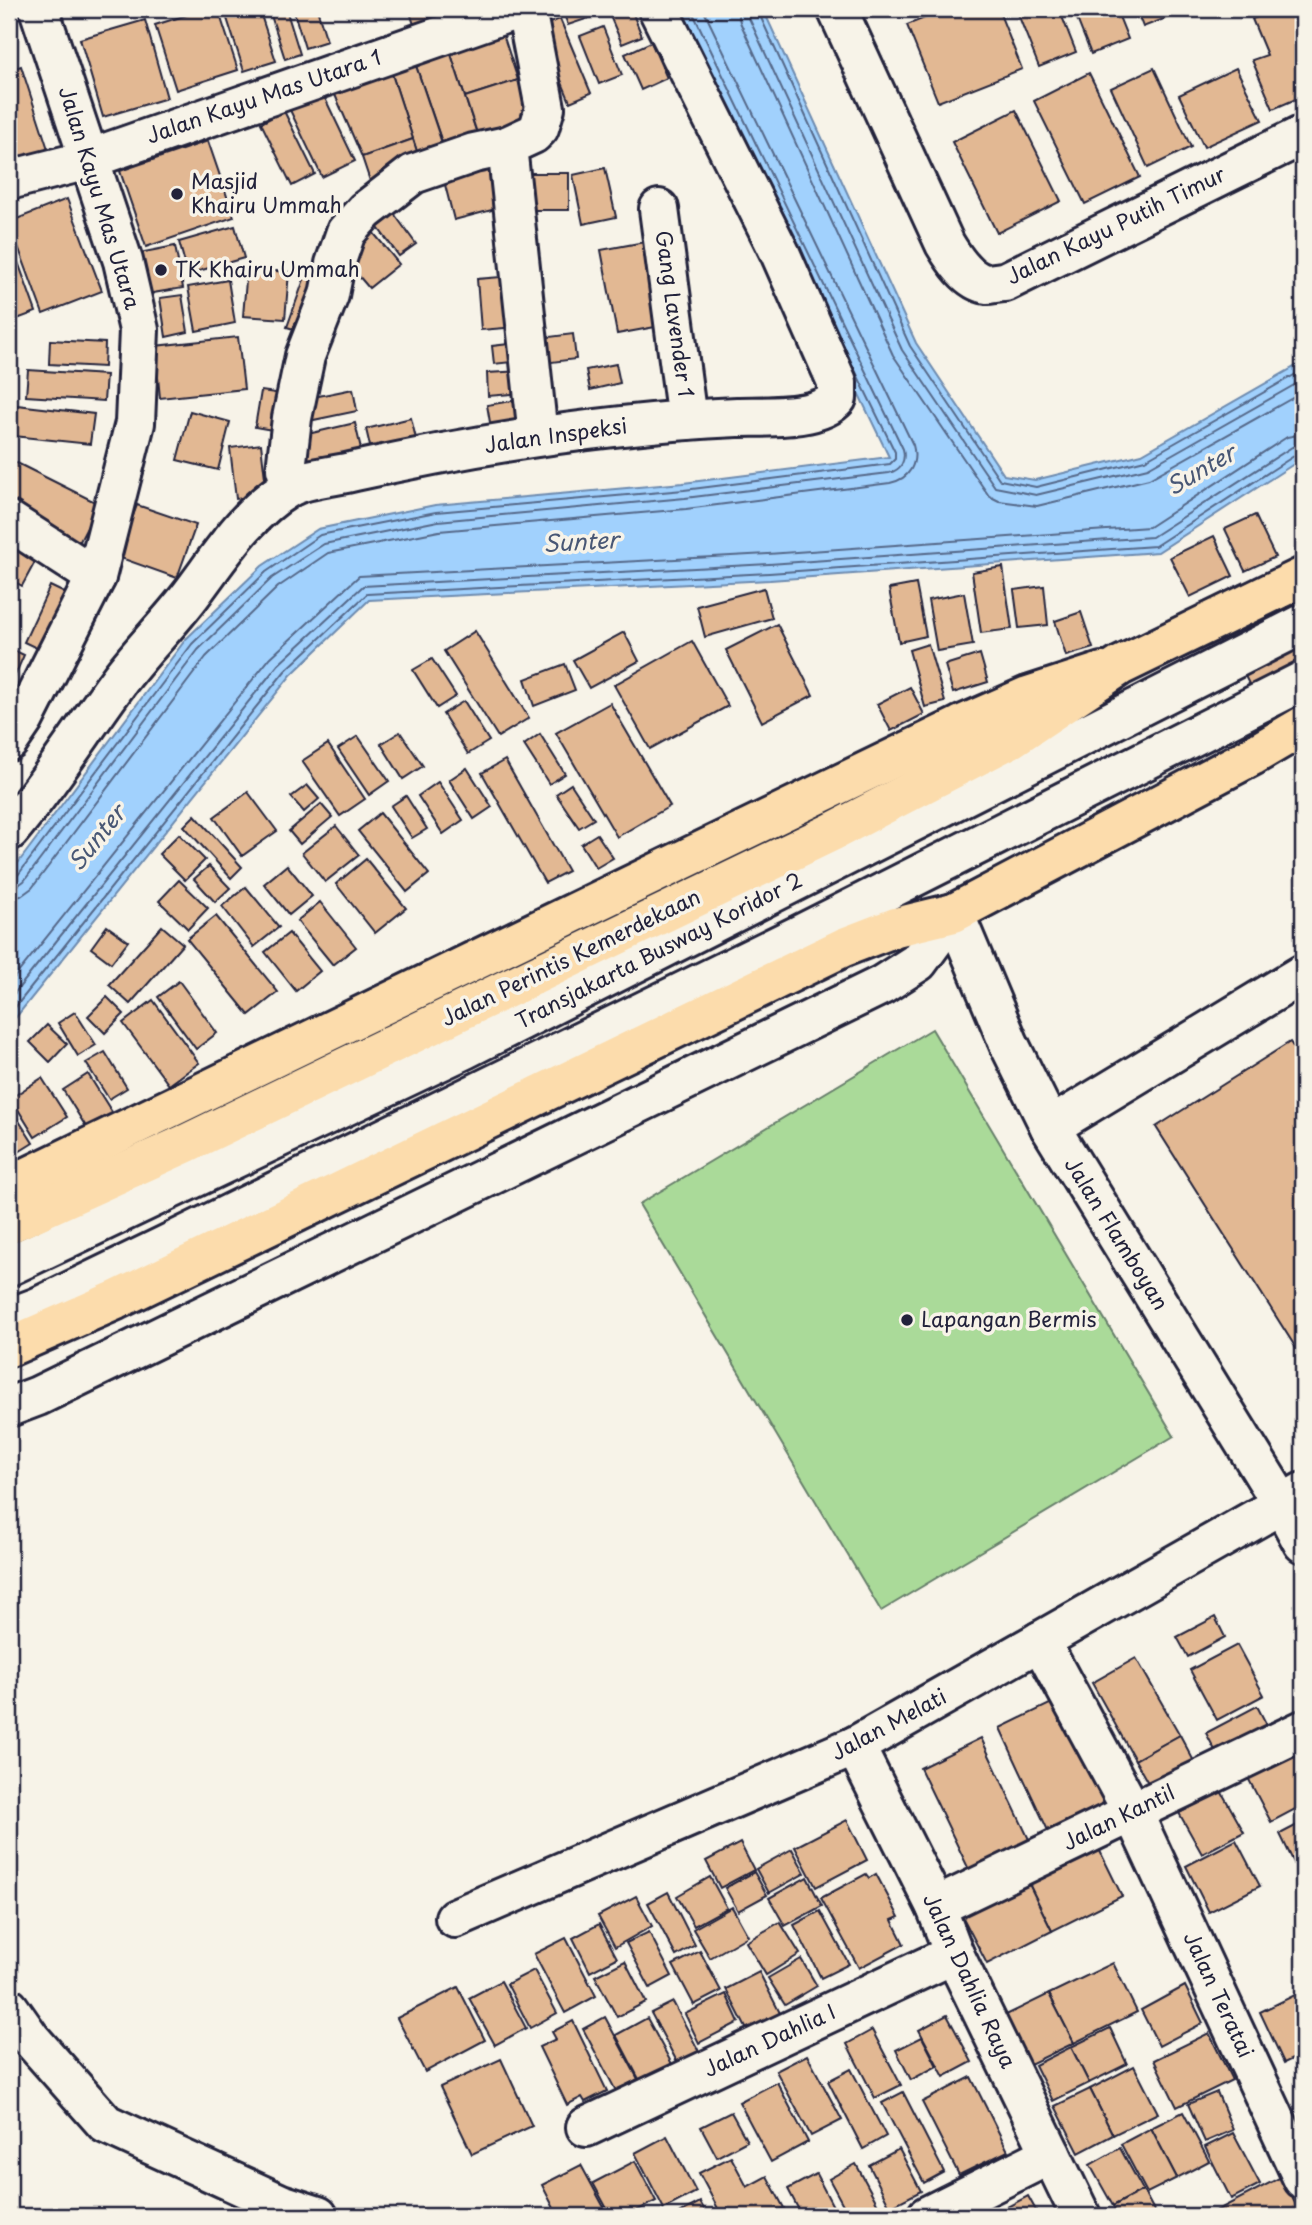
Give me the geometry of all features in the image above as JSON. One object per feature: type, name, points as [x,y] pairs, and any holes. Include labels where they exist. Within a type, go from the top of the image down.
[{"type":"main road","name":"Jalan Perintis Kemerdekaan","points":[[9,1224],[187,1143],[832,832],[1012,738],[1121,666],[1303,577]]},
{"type":"main road","name":"Jalan Perintis Kemerdekaan","points":[[9,1186],[990,712],[1028,696],[1121,666]]},
{"type":"main road","points":[[9,1347],[116,1300],[844,947],[896,927],[954,913],[1252,756],[1303,726]]},
{"type":"main road","points":[[1252,756],[1303,738]]},
{"type":"street","name":"Jalan Kayu Mas Utara","points":[[9,741],[24,719],[96,577],[135,423],[139,330],[123,261],[39,9]]},
{"type":"street","name":"Jalan Kayu Mas Utara 1","points":[[9,180],[90,158],[518,9]]},
{"type":"street","points":[[291,486],[286,469],[292,418],[305,356],[329,295],[335,264],[346,232],[365,211],[413,174],[474,153],[507,146],[533,134],[539,128],[545,108],[526,9]]},
{"type":"street","name":"Jalan Inspeksi","points":[[9,831],[120,679],[167,626],[257,510],[291,486],[406,460],[538,436],[687,420],[789,415],[831,406],[839,391],[837,382],[780,253],[658,9]]},
{"type":"street","name":"Jalan Kayu Putih Timur","points":[[837,9],[945,244],[955,261],[970,276],[986,284],[1005,282],[1303,135]]},
{"type":"street","points":[[507,146],[538,436]]},
{"type":"street","name":"Gang Lavender 1","points":[[659,209],[687,420]]},
{"type":"street","points":[[9,521],[96,577]]},
{"type":"street","name":"Transjakarta Busway Koridor 2","points":[[9,1266],[465,1049],[1303,624]]},
{"type":"street","points":[[9,1318],[38,1307],[164,1246],[772,948],[1303,681]]},
{"type":"street","points":[[9,1407],[38,1396],[882,985],[918,962],[954,913]]},
{"type":"street","name":"Jalan Flamboyan","points":[[954,913],[1009,1044],[1050,1127],[1293,1498],[1303,1543]]},
{"type":"street","points":[[1050,1127],[1303,974]]},
{"type":"street","name":"Jalan Melati","points":[[455,1918],[855,1746],[1293,1498]]},
{"type":"street","name":"Jalan Teratai","points":[[1040,1641],[1132,1811],[1303,2179]]},
{"type":"street","name":"Jalan Kantil","points":[[936,1907],[1303,1730]]},
{"type":"street","name":"Jalan Dahlia Raya","points":[[855,1746],[936,1907],[954,1954],[1081,2216]]},
{"type":"street","name":"Jalan Dahlia I","points":[[586,2127],[954,1954]]},
{"type":"street","points":[[9,2008],[30,2038],[106,2124],[281,2204],[318,2216]]},
{"type":"street","points":[[927,2216],[1051,2154]]},
{"type":"green space","name":"Lapangan Bermis","points":[[932,1029],[1174,1436],[881,1611],[639,1204]]},
{"type":"water","name":"Sunter","points":[[674,9],[763,9],[916,343],[1004,475],[1035,480],[1142,454],[1303,362],[1303,458],[1158,552],[770,580],[369,600],[291,675],[9,1026],[9,875],[186,639],[262,566],[318,529],[435,505],[683,483],[889,457]]},
{"type":"building","points":[[206,9],[218,9],[238,70],[176,90],[155,25]]},
{"type":"building","points":[[224,9],[259,9],[276,61],[244,71]]},
{"type":"building","points":[[269,9],[286,9],[300,54],[285,59]]},
{"type":"building","points":[[293,9],[317,9],[327,41],[305,48]]},
{"type":"building","points":[[409,9],[441,9],[446,23],[417,34]]},
{"type":"building","points":[[562,9],[602,9],[604,13],[568,25]]},
{"type":"building","points":[[607,9],[631,9],[642,36],[622,44]]},
{"type":"building","points":[[947,9],[998,9],[1022,69],[938,102],[907,25]]},
{"type":"building","points":[[1016,9],[1059,9],[1076,52],[1039,67]]},
{"type":"building","points":[[1073,9],[1116,9],[1128,39],[1091,54]]},
{"type":"building","points":[[1136,9],[1190,9],[1143,27]]},
{"type":"building","points":[[1277,9],[1293,9],[1303,32],[1303,96],[1273,109],[1252,60],[1267,55],[1252,19]]},
{"type":"building","points":[[560,19],[591,93],[570,102],[539,27]]},
{"type":"building","points":[[145,20],[167,98],[103,117],[80,39]]},
{"type":"building","points":[[500,25],[518,80],[465,97],[447,42]]},
{"type":"building","points":[[603,27],[622,75],[599,84],[580,36]]},
{"type":"building","points":[[447,42],[478,137],[444,148],[412,54]]},
{"type":"building","points":[[651,42],[667,78],[641,90],[625,54]]},
{"type":"building","points":[[412,54],[447,158],[422,167],[388,62]]},
{"type":"building","points":[[388,62],[413,139],[362,157],[329,81]]},
{"type":"building","points":[[21,66],[48,149],[9,162],[9,70]]},
{"type":"building","points":[[1154,68],[1191,147],[1148,168],[1111,88]]},
{"type":"building","points":[[1236,68],[1262,120],[1204,147],[1179,95]]},
{"type":"building","points":[[1089,73],[1140,177],[1085,204],[1034,101]]},
{"type":"building","points":[[518,80],[535,130],[482,148],[465,97]]},
{"type":"building","points":[[322,92],[355,161],[322,177],[289,108]]},
{"type":"building","points":[[1016,110],[1061,201],[997,233],[952,142]]},
{"type":"building","points":[[284,111],[315,174],[292,186],[261,123]]},
{"type":"building","points":[[413,139],[422,167],[371,184],[362,157]]},
{"type":"building","name":"Masjid Khairu Ummah","points":[[208,141],[234,217],[146,247],[120,171]]},
{"type":"building","points":[[496,163],[507,206],[454,220],[443,177]]},
{"type":"building","points":[[605,168],[616,217],[583,224],[573,175]]},
{"type":"building","points":[[520,173],[569,173],[569,210],[520,210]]},
{"type":"building","points":[[67,199],[102,291],[43,314],[9,222]]},
{"type":"building","points":[[390,208],[416,244],[399,256],[373,221]]},
{"type":"building","points":[[235,226],[244,258],[188,274],[179,242]]},
{"type":"building","points":[[372,231],[399,264],[369,288],[342,256]]},
{"type":"building","points":[[9,237],[36,312],[9,322]]},
{"type":"building","points":[[650,241],[666,325],[617,334],[601,250]]},
{"type":"building","name":"TK Khairu Ummah","points":[[175,246],[183,288],[147,294],[139,253]]},
{"type":"building","points":[[247,269],[289,272],[285,319],[243,316]]},
{"type":"building","points":[[307,271],[327,278],[307,333],[287,327]]},
{"type":"building","points":[[513,276],[517,327],[481,330],[477,279]]},
{"type":"building","points":[[228,280],[235,323],[196,331],[188,287]]},
{"type":"building","points":[[182,295],[188,332],[166,337],[160,298]]},
{"type":"building","points":[[573,334],[576,359],[536,364],[533,339]]},
{"type":"building","points":[[238,337],[244,389],[160,398],[155,346]]},
{"type":"building","points":[[50,340],[105,343],[104,367],[49,364]]},
{"type":"building","points":[[519,343],[521,361],[494,364],[492,346]]},
{"type":"building","points":[[616,364],[620,383],[590,390],[586,370]]},
{"type":"building","points":[[28,370],[106,375],[104,401],[26,396]]},
{"type":"building","points":[[522,371],[523,393],[488,396],[487,373]]},
{"type":"building","points":[[353,389],[357,411],[304,422],[299,400]]},
{"type":"building","points":[[261,391],[290,395],[284,432],[255,427]]},
{"type":"building","points":[[518,400],[522,423],[491,428],[487,405]]},
{"type":"building","points":[[17,405],[94,414],[90,444],[14,436]]},
{"type":"building","points":[[190,411],[230,422],[218,470],[177,460]]},
{"type":"building","points":[[411,418],[418,447],[373,459],[366,429]]},
{"type":"building","points":[[355,423],[365,466],[304,479],[295,437]]},
{"type":"building","points":[[261,444],[267,495],[236,499],[230,448]]},
{"type":"building","points":[[15,462],[99,504],[77,547],[9,513],[9,473]]},
{"type":"building","points":[[137,505],[196,525],[177,578],[118,557]]},
{"type":"building","points":[[1255,515],[1275,557],[1245,571],[1225,529]]},
{"type":"building","points":[[1214,536],[1233,576],[1190,597],[1170,557]]},
{"type":"building","points":[[9,544],[36,560],[22,586],[9,579]]},
{"type":"building","points":[[1003,567],[1012,629],[981,633],[972,572]]},
{"type":"building","points":[[916,584],[926,636],[899,642],[889,589]]},
{"type":"building","points":[[50,586],[75,598],[49,654],[24,642]]},
{"type":"building","points":[[1044,586],[1048,625],[1019,628],[1014,590]]},
{"type":"building","points":[[764,588],[772,618],[705,637],[697,606]]},
{"type":"building","points":[[964,593],[973,645],[937,651],[928,600]]},
{"type":"building","points":[[1081,612],[1093,648],[1066,656],[1055,621]]},
{"type":"building","points":[[777,624],[813,695],[762,722],[726,650]]},
{"type":"building","points":[[475,631],[529,718],[498,737],[444,651]]},
{"type":"building","points":[[624,632],[639,661],[589,688],[573,660]]},
{"type":"building","points":[[1303,635],[1303,667],[1253,692],[1240,666]]},
{"type":"building","points":[[692,641],[728,706],[650,749],[614,685]]},
{"type":"building","points":[[928,644],[945,702],[925,707],[909,650]]},
{"type":"building","points":[[9,648],[24,655],[13,680],[9,678]]},
{"type":"building","points":[[980,654],[988,682],[953,693],[945,665]]},
{"type":"building","points":[[432,659],[456,696],[437,708],[413,670]]},
{"type":"building","points":[[565,664],[575,690],[534,706],[525,679]]},
{"type":"building","points":[[910,687],[924,714],[891,731],[877,704]]},
{"type":"building","points":[[464,701],[489,741],[468,754],[443,714]]},
{"type":"building","points":[[610,703],[670,806],[617,837],[556,733]]},
{"type":"building","points":[[400,732],[423,766],[403,779],[381,744]]},
{"type":"building","points":[[540,734],[565,774],[549,784],[524,745]]},
{"type":"building","points":[[358,736],[389,781],[369,795],[338,749]]},
{"type":"building","points":[[328,744],[365,799],[340,816],[302,761]]},
{"type":"building","points":[[505,760],[568,871],[545,883],[482,773]]},
{"type":"building","points":[[467,768],[492,807],[474,819],[449,780]]},
{"type":"building","points":[[438,782],[463,820],[443,834],[418,796]]},
{"type":"building","points":[[571,784],[594,819],[579,828],[556,794]]},
{"type":"building","points":[[307,785],[319,799],[304,812],[291,797]]},
{"type":"building","points":[[248,792],[277,831],[242,856],[214,817]]},
{"type":"building","points":[[406,796],[427,829],[412,838],[391,806]]},
{"type":"building","points":[[321,804],[332,817],[300,844],[289,831]]},
{"type":"building","points":[[380,813],[429,874],[407,892],[358,831]]},
{"type":"building","points":[[195,815],[242,867],[231,878],[184,826]]},
{"type":"building","points":[[336,826],[359,855],[325,882],[302,853]]},
{"type":"building","points":[[179,834],[205,860],[185,880],[159,854]]},
{"type":"building","points":[[597,834],[613,858],[596,868],[581,844]]},
{"type":"building","points":[[366,859],[406,908],[375,933],[336,884]]},
{"type":"building","points":[[287,865],[312,896],[289,915],[264,884]]},
{"type":"building","points":[[209,866],[230,888],[215,902],[194,879]]},
{"type":"building","points":[[179,880],[208,908],[188,929],[159,901]]},
{"type":"building","points":[[246,887],[279,927],[254,947],[222,906]]},
{"type":"building","points":[[320,902],[356,947],[333,965],[297,921]]},
{"type":"building","points":[[216,916],[278,992],[249,1015],[187,939]]},
{"type":"building","points":[[107,926],[128,941],[111,963],[91,948]]},
{"type":"building","points":[[162,926],[183,944],[130,1004],[109,985]]},
{"type":"building","points":[[289,933],[320,971],[296,991],[265,952]]},
{"type":"building","points":[[179,981],[217,1033],[196,1049],[158,997]]},
{"type":"building","points":[[107,997],[124,1014],[105,1033],[88,1016]]},
{"type":"building","points":[[153,1000],[199,1063],[169,1085],[123,1023]]},
{"type":"building","points":[[75,1012],[96,1045],[78,1056],[58,1023]]},
{"type":"building","points":[[47,1025],[67,1044],[50,1062],[30,1042]]},
{"type":"building","points":[[1290,1042],[1303,1062],[1303,1359],[1156,1127]]},
{"type":"building","points":[[105,1052],[127,1088],[109,1099],[86,1063]]},
{"type":"building","points":[[88,1074],[115,1117],[90,1133],[63,1090]]},
{"type":"building","points":[[42,1078],[67,1117],[35,1137],[11,1098]]},
{"type":"building","points":[[9,1105],[33,1143],[9,1158]]},
{"type":"building","points":[[1215,1617],[1225,1637],[1188,1657],[1177,1637]]},
{"type":"building","points":[[1237,1645],[1264,1695],[1217,1720],[1190,1670]]},
{"type":"building","points":[[1136,1658],[1180,1735],[1135,1760],[1092,1683]]},
{"type":"building","points":[[1058,1700],[1110,1810],[1051,1837],[1000,1728]]},
{"type":"building","points":[[1257,1706],[1271,1733],[1220,1760],[1206,1733]]},
{"type":"building","points":[[1180,1735],[1196,1765],[1152,1790],[1135,1760]]},
{"type":"building","points":[[981,1738],[1035,1852],[974,1880],[920,1768]]},
{"type":"building","points":[[1303,1746],[1303,1805],[1271,1822],[1247,1776]]},
{"type":"building","points":[[1221,1791],[1244,1832],[1202,1854],[1179,1813]]},
{"type":"building","points":[[847,1820],[867,1860],[816,1887],[795,1847]]},
{"type":"building","points":[[1303,1822],[1303,1861],[1295,1865],[1280,1834]]},
{"type":"building","points":[[1236,1840],[1260,1886],[1209,1912],[1186,1866]]},
{"type":"building","points":[[740,1843],[754,1870],[720,1888],[706,1861]]},
{"type":"building","points":[[1096,1843],[1122,1896],[1052,1931],[1026,1878]]},
{"type":"building","points":[[792,1849],[805,1873],[769,1893],[756,1869]]},
{"type":"building","points":[[754,1872],[767,1895],[738,1911],[725,1888]]},
{"type":"building","points":[[866,1874],[869,1878],[876,1874],[899,1917],[892,1920],[904,1944],[859,1968],[821,1898]]},
{"type":"building","points":[[710,1877],[727,1908],[694,1926],[677,1896]]},
{"type":"building","points":[[807,1877],[822,1906],[785,1926],[769,1898]]},
{"type":"building","points":[[1026,1878],[1052,1931],[987,1964],[960,1912]]},
{"type":"building","points":[[668,1892],[695,1945],[676,1956],[648,1903]]},
{"type":"building","points":[[636,1896],[652,1926],[615,1947],[598,1916]]},
{"type":"building","points":[[732,1907],[748,1936],[710,1958],[693,1929]]},
{"type":"building","points":[[820,1911],[849,1964],[821,1978],[794,1925]]},
{"type":"building","points":[[780,1922],[800,1954],[766,1975],[746,1942]]},
{"type":"building","points":[[599,1924],[617,1958],[590,1972],[573,1938]]},
{"type":"building","points":[[649,1932],[672,1976],[650,1988],[626,1943]]},
{"type":"building","points":[[566,1938],[596,1996],[565,2013],[534,1954]]},
{"type":"building","points":[[700,1951],[721,1991],[694,2005],[673,1965]]},
{"type":"building","points":[[801,1959],[817,1986],[785,2005],[768,1978]]},
{"type":"building","points":[[625,1961],[646,2002],[617,2017],[595,1976]]},
{"type":"building","points":[[1113,1963],[1137,2012],[1074,2043],[1049,1994]]},
{"type":"building","points":[[534,1970],[557,2013],[530,2028],[507,1984]]},
{"type":"building","points":[[759,1972],[781,2015],[748,2032],[726,1989]]},
{"type":"building","points":[[501,1981],[526,2028],[495,2045],[469,1998]]},
{"type":"building","points":[[1185,1986],[1203,2023],[1159,2046],[1141,2010]]},
{"type":"building","points":[[458,1987],[485,2040],[425,2072],[397,2018]]},
{"type":"building","points":[[1303,1991],[1303,2054],[1284,2063],[1260,2012]]},
{"type":"building","points":[[726,1994],[739,2022],[699,2043],[685,2014]]},
{"type":"building","points":[[1049,1994],[1074,2043],[1028,2065],[1004,2016]]},
{"type":"building","points":[[673,2002],[702,2057],[681,2069],[651,2013]]},
{"type":"building","points":[[947,2015],[972,2062],[944,2077],[919,2030]]},
{"type":"building","points":[[605,2017],[638,2079],[616,2091],[583,2029]]},
{"type":"building","points":[[647,2018],[672,2064],[640,2081],[616,2035]]},
{"type":"building","points":[[573,2021],[607,2091],[585,2102],[582,2097],[567,2105],[539,2047],[556,2039],[552,2032]]},
{"type":"building","points":[[1110,2028],[1127,2064],[1089,2083],[1071,2047]]},
{"type":"building","points":[[872,2030],[901,2085],[875,2098],[847,2044]]},
{"type":"building","points":[[1209,2033],[1232,2080],[1177,2107],[1154,2060]]},
{"type":"building","points":[[922,2037],[937,2066],[911,2080],[896,2050]]},
{"type":"building","points":[[1071,2047],[1089,2083],[1053,2101],[1035,2065]]},
{"type":"building","points":[[807,2055],[842,2120],[811,2136],[776,2071]]},
{"type":"building","points":[[501,2059],[532,2126],[472,2154],[440,2087]]},
{"type":"building","points":[[1134,2066],[1158,2113],[1113,2135],[1090,2089]]},
{"type":"building","points":[[851,2069],[886,2136],[863,2149],[828,2081]]},
{"type":"building","points":[[971,2077],[1008,2151],[959,2175],[922,2102]]},
{"type":"building","points":[[777,2082],[808,2142],[771,2162],[739,2102]]},
{"type":"building","points":[[1090,2089],[1113,2135],[1079,2153],[1055,2106]]},
{"type":"building","points":[[903,2092],[944,2172],[924,2183],[882,2103]]},
{"type":"building","points":[[1217,2092],[1233,2130],[1205,2142],[1188,2104]]},
{"type":"building","points":[[731,2112],[747,2141],[717,2157],[701,2127]]},
{"type":"building","points":[[1183,2112],[1209,2161],[1177,2178],[1151,2128]]},
{"type":"building","points":[[1151,2128],[1177,2178],[1147,2193],[1121,2144]]},
{"type":"building","points":[[1233,2133],[1260,2184],[1231,2199],[1205,2147]]},
{"type":"building","points":[[667,2136],[696,2192],[664,2209],[635,2153]]},
{"type":"building","points":[[1120,2148],[1143,2190],[1113,2206],[1090,2165]]},
{"type":"building","points":[[899,2149],[921,2191],[890,2207],[869,2165]]},
{"type":"building","points":[[731,2157],[747,2187],[767,2176],[784,2208],[767,2216],[722,2216],[699,2173]]},
{"type":"building","points":[[635,2161],[656,2201],[626,2216],[611,2216],[593,2183]]},
{"type":"building","points":[[856,2164],[884,2216],[849,2216],[829,2179]]},
{"type":"building","points":[[581,2165],[606,2211],[596,2216],[558,2216],[542,2185]]},
{"type":"building","points":[[816,2174],[838,2216],[802,2216],[788,2189]]},
{"type":"building","points":[[1281,2177],[1302,2216],[1211,2216],[1210,2214]]},
{"type":"building","points":[[1143,2190],[1157,2216],[1119,2216],[1113,2206]]},
{"type":"building","points":[[1028,2196],[1039,2216],[990,2216]]},
{"type":"building","points":[[700,2202],[708,2216],[674,2216]]},
{"type":"place","name":"Masjid Khairu Ummah","points":[[177,194]]},
{"type":"place","name":"TK Khairu Ummah","points":[[161,270]]},
{"type":"place","name":"Lapangan Bermis","points":[[907,1320]]}]
